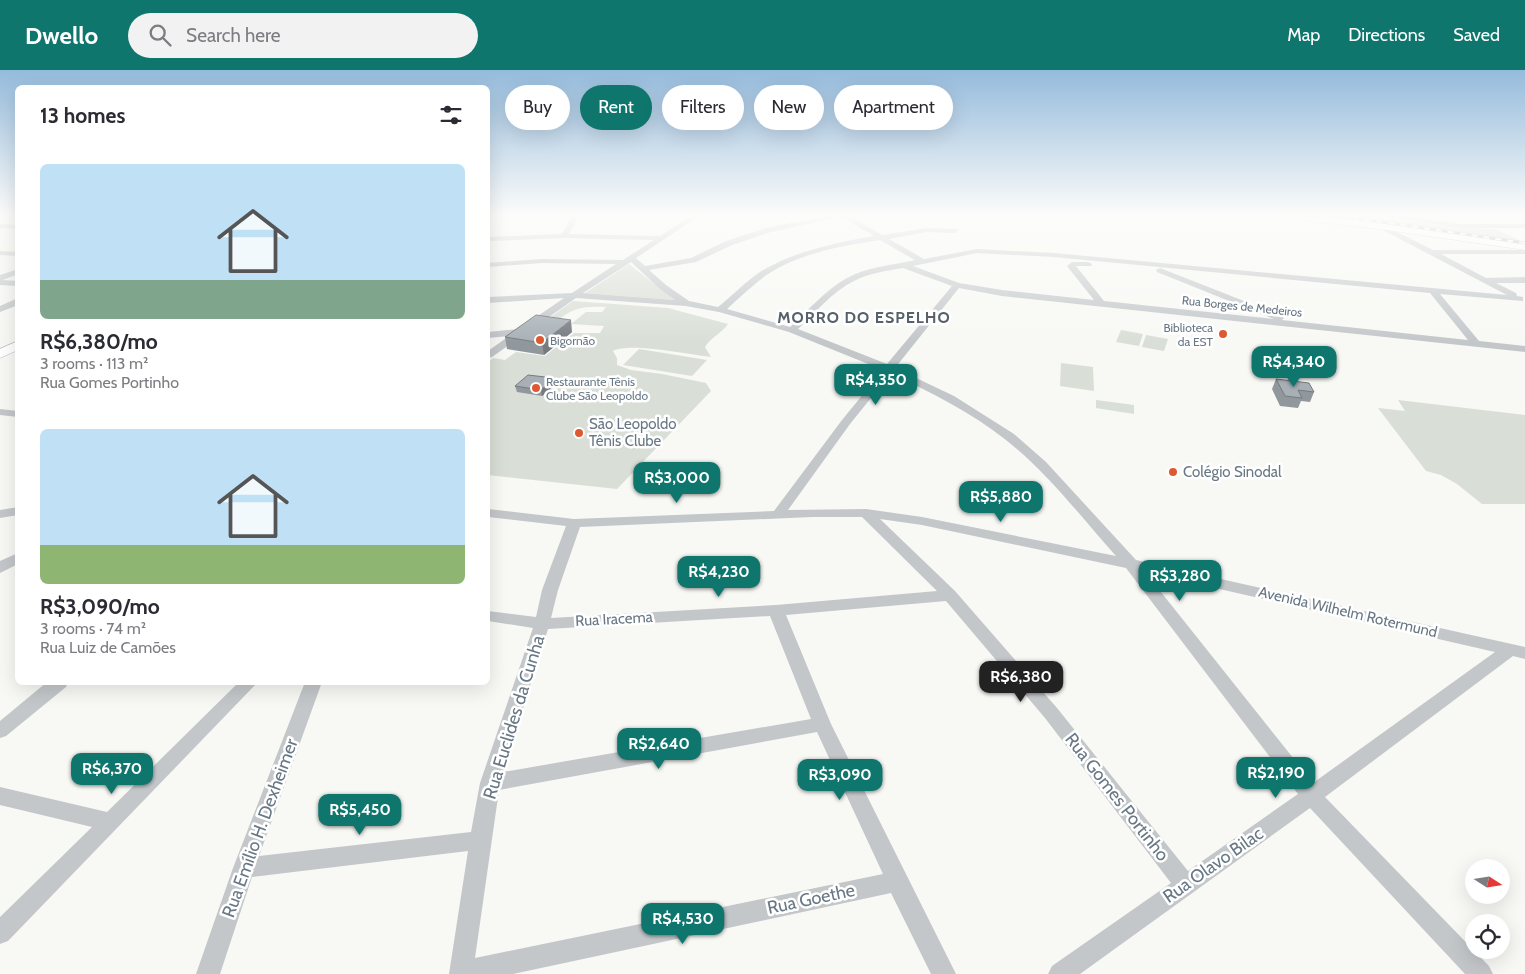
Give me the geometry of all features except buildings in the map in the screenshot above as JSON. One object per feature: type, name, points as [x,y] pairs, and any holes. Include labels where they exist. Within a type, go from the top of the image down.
[{"type":"main road","points":[[0,354],[11,345]]},
{"type":"street","points":[[490,354],[631,258]]},
{"type":"street","points":[[644,269],[697,258]]},
{"type":"street","points":[[720,310],[763,274],[795,258]]},
{"type":"street","points":[[917,258],[922,261]]},
{"type":"street","points":[[792,330],[851,279],[873,271],[937,258]]},
{"type":"street","points":[[1078,258],[1522,300]]},
{"type":"street","points":[[1443,258],[1522,300]]},
{"type":"street","points":[[490,265],[542,261],[628,260],[644,269],[686,303]]},
{"type":"street","points":[[1101,304],[1071,266],[1072,264],[1078,263],[1165,272]]},
{"type":"street","points":[[1145,264],[1294,324]]},
{"type":"street","name":"Rua Borges de Medeiros","points":[[901,265],[957,286],[1002,293],[1525,349]]},
{"type":"street","points":[[0,278],[15,272]]},
{"type":"street","points":[[1484,280],[1525,280]]},
{"type":"street","points":[[0,282],[15,284]]},
{"type":"street","points":[[778,514],[846,422],[957,286]]},
{"type":"street","points":[[1433,291],[1476,344]]},
{"type":"street","points":[[490,300],[574,295],[686,303],[720,310],[792,330],[890,369],[950,398],[1010,437],[1042,465],[1131,564],[1311,796],[1481,974]]},
{"type":"street","points":[[0,309],[15,302]]},
{"type":"street","points":[[490,335],[520,332]]},
{"type":"street","points":[[0,412],[15,414]]},
{"type":"street","points":[[0,514],[15,512]]},
{"type":"street","name":"Avenida Wilhelm Rotermund","points":[[490,514],[574,523],[778,514],[866,514],[922,521],[1131,564],[1520,652]]},
{"type":"street","name":"Rua Gomes Portinho","points":[[866,514],[950,595],[1051,713],[1185,884]]},
{"type":"street","name":"Rua Euclides da Cunha","points":[[462,973],[480,840],[490,783],[542,624],[550,590],[574,523]]},
{"type":"street","points":[[0,568],[15,559]]},
{"type":"street","name":"Rua Iracema","points":[[490,616],[542,624],[776,610],[950,595]]},
{"type":"street","points":[[776,610],[822,724],[944,974]]},
{"type":"street","name":"Rua Olavo Bilac","points":[[1071,971],[1185,884],[1520,652]]},
{"type":"street","points":[[0,730],[56,685]]},
{"type":"street","points":[[0,933],[247,685]]},
{"type":"street","name":"Rua Emílio H. Dexheimer","points":[[208,974],[244,868],[313,685]]},
{"type":"street","points":[[490,783],[822,724]]},
{"type":"street","points":[[0,796],[109,822]]},
{"type":"street","points":[[244,868],[480,840]]},
{"type":"street","name":"Rua Goethe","points":[[462,973],[897,881]]},
{"type":"shaded area","points":[[629,264],[675,300],[585,293]]},
{"type":"shaded area","name":"São Leopoldo Tênis Clube","points":[[573,301],[668,308],[728,324],[705,347],[711,357],[646,348],[613,351],[617,358],[617,365],[631,370],[706,383],[711,391],[617,489],[490,475],[490,360],[493,358],[505,360],[516,352],[545,356],[574,333],[600,333],[604,326],[571,324],[586,312],[602,312],[606,307],[580,308],[569,312],[558,320],[549,318]]},
{"type":"shaded area","points":[[1121,330],[1143,334],[1139,346],[1116,342]]},
{"type":"shaded area","points":[[1146,335],[1168,339],[1164,351],[1142,347]]},
{"type":"shaded area","points":[[639,349],[707,360],[692,376],[623,365]]},
{"type":"shaded area","points":[[1061,363],[1093,367],[1094,391],[1060,386]]},
{"type":"shaded area","points":[[1096,400],[1134,405],[1134,414],[1096,408]]},
{"type":"shaded area","points":[[1398,400],[1525,415],[1525,504],[1482,504],[1457,484],[1441,475],[1426,471],[1378,408],[1405,411]]},
{"type":"place","name":"Biblioteca da EST","points":[[1223,334]]},
{"type":"place","name":"Bigornão","points":[[540,340]]},
{"type":"place","name":"Restaurante Tênis Clube São Leopoldo","points":[[536,388]]},
{"type":"place","name":"São Leopoldo Tênis Clube","points":[[579,433]]},
{"type":"place","name":"Colégio Sinodal","points":[[1173,472]]},
{"type":"district","name":"MORRO DO ESPELHO","points":[[864,317]]}]
